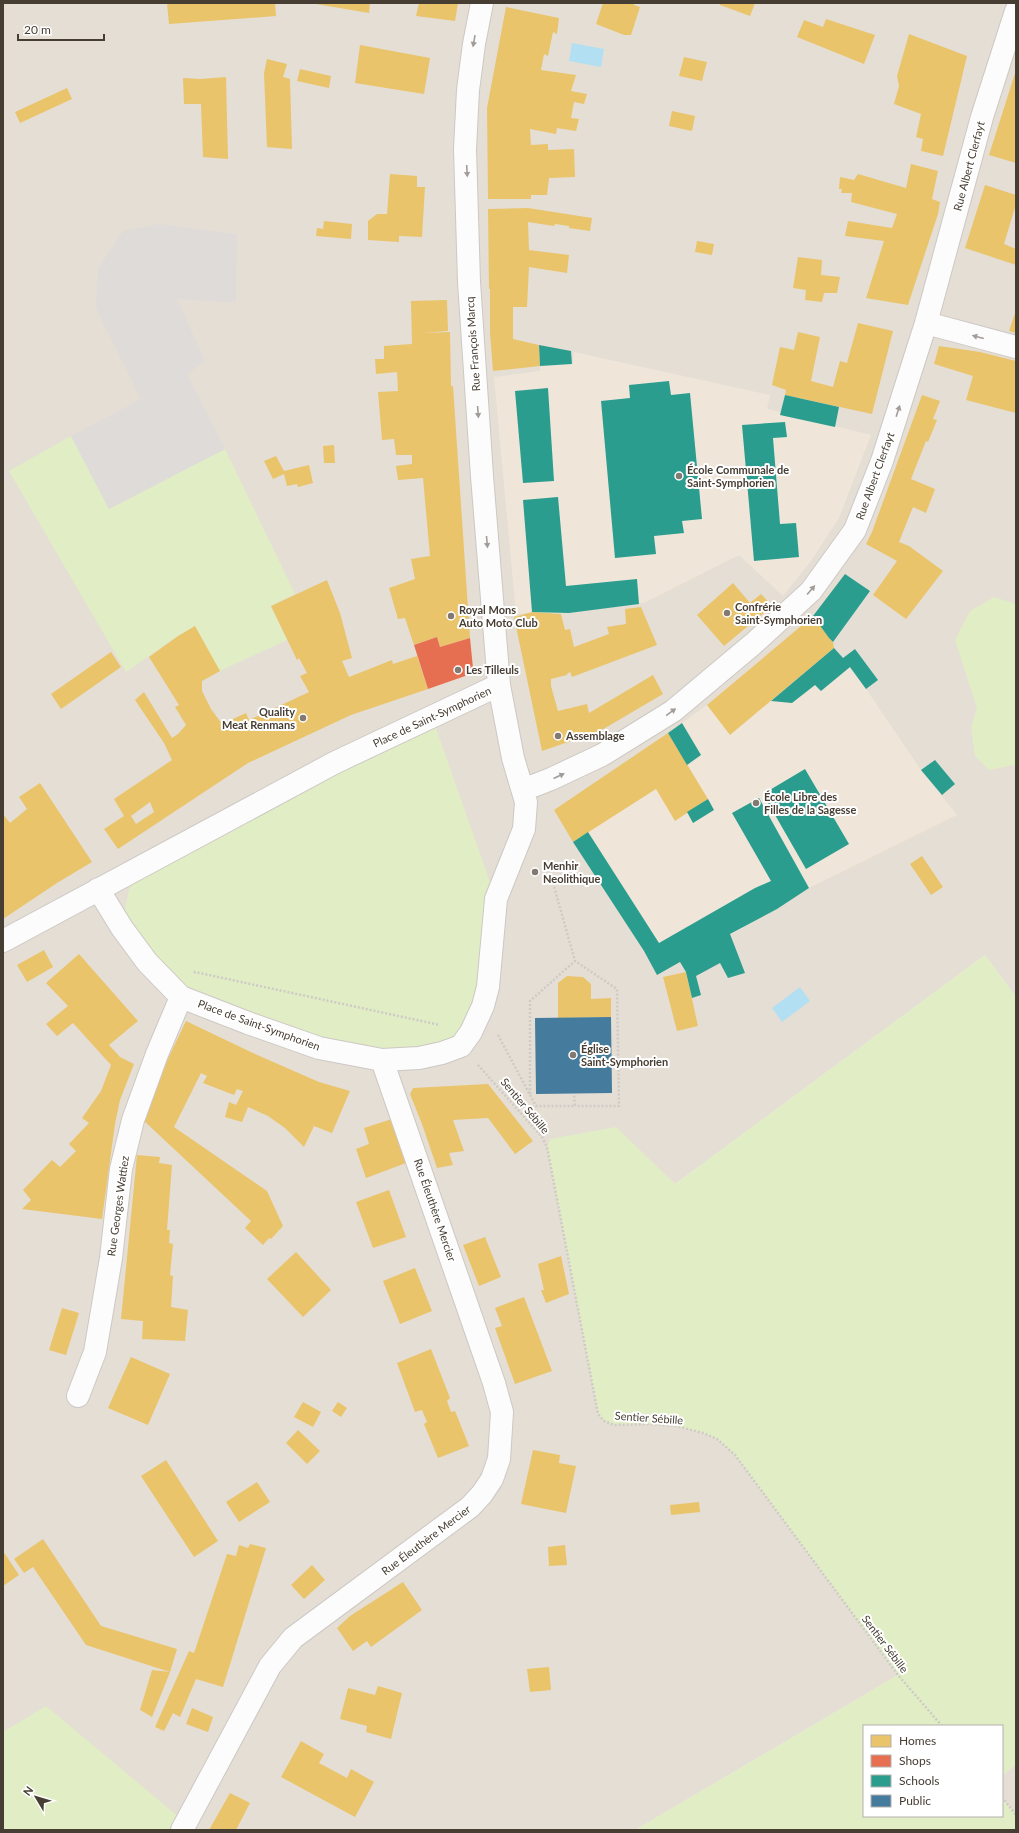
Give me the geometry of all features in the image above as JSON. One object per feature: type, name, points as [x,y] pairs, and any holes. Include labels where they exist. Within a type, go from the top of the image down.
[{"type":"street","name":"Rue François Marcq","points":[[482,3],[474,44],[468,90],[465,149],[469,282],[482,476],[499,685]]},
{"type":"street","name":"Rue Albert Clerfayt","points":[[522,788],[533,786],[551,779],[602,755],[673,711],[758,639],[811,591],[855,530],[882,461],[926,323],[982,117],[1016,11]]},
{"type":"street","points":[[926,323],[1016,347]]},
{"type":"street","name":"Place de Saint-Symphorien","points":[[499,685],[513,758],[522,788],[526,802],[524,829],[497,896],[488,987],[483,1006],[466,1039],[442,1053],[419,1058],[382,1060],[319,1048],[248,1023],[181,996],[147,962],[122,928],[98,889],[334,763],[499,685]]},
{"type":"street","points":[[6,935],[98,889]]},
{"type":"street","name":"Rue Georges Wattiez","points":[[78,1396],[96,1352],[112,1258],[121,1169],[133,1120],[181,996]]},
{"type":"street","name":"Rue Éleuthère Mercier","points":[[182,1830],[270,1666],[293,1638],[470,1507],[482,1494],[492,1479],[499,1459],[502,1412],[494,1383],[382,1060]]},
{"type":"path","points":[[181,996],[195,972],[466,1039],[496,1032],[536,1106],[619,1106],[617,989],[575,961],[553,883]]},
{"type":"path","points":[[530,1096],[530,1001],[575,961]]},
{"type":"path","name":"Sentier Sébille","points":[[466,1039],[542,1138],[547,1147],[598,1414],[604,1421],[614,1425],[676,1426],[703,1433],[717,1439],[735,1455],[898,1675],[941,1725]]},
{"type":"path","points":[[574,1094],[575,1106]]},
{"type":"path","points":[[1003,1798],[1016,1814]]},
{"type":"shaded area","points":[[3,3],[1016,3],[1016,997],[985,955],[675,1184],[616,1128],[651,1424],[676,1426],[703,1433],[717,1439],[735,1455],[898,1675],[635,1830],[182,1830],[10,1728],[3,1732]]},
{"type":"shaded area","points":[[159,224],[237,234],[236,303],[177,299],[205,361],[187,374],[225,449],[109,509],[71,436],[141,399],[96,308],[98,269],[123,231]]},
{"type":"shaded area","name":"École Communale de Saint-Symphorien","points":[[574,352],[770,395],[767,409],[871,435],[839,518],[811,561],[783,596],[739,555],[644,603],[516,614],[494,377],[540,371],[541,364],[573,363]]},
{"type":"shaded area","name":"École Libre des Filles de la Sagesse","points":[[813,616],[833,642],[834,648],[866,689],[921,770],[957,815],[809,888],[777,909],[657,975],[644,951],[554,810],[636,756],[707,705]]},
{"type":"shaded area","points":[[1016,1764],[1016,1815],[1003,1798],[1003,1775]]},
{"type":"green space","points":[[71,436],[109,509],[225,449],[295,594],[271,606],[287,640],[220,671],[178,636],[126,672],[9,471]]},
{"type":"green space","points":[[994,597],[1016,604],[1016,767],[1014,765],[989,770],[975,756],[971,728],[977,708],[955,640],[970,611]]},
{"type":"green space","points":[[432,717],[496,899],[488,987],[461,1046],[382,1060],[181,997],[124,913],[129,890],[141,865]]},
{"type":"green space","points":[[985,955],[1016,997],[1016,1764],[1003,1775],[1003,1725],[863,1725],[863,1817],[1003,1817],[1003,1798],[1016,1815],[1016,1830],[635,1830],[898,1675],[735,1455],[717,1439],[703,1433],[676,1426],[652,1424],[614,1425],[604,1421],[598,1414],[547,1147],[550,1139],[616,1127],[675,1184]]},
{"type":"green space","points":[[46,1706],[186,1823],[182,1830],[3,1830],[3,1732]]},
{"type":"water","points":[[572,43],[604,49],[601,67],[569,61]]},
{"type":"water","points":[[800,987],[810,1001],[782,1022],[772,1008]]},
{"type":"building: Homes","points":[[167,3],[275,3],[276,16],[169,24]]},
{"type":"building: Homes","points":[[310,3],[370,3],[369,13]]},
{"type":"building: Homes","points":[[419,3],[458,3],[455,21],[416,16]]},
{"type":"building: Homes","points":[[603,3],[635,3],[634,5],[640,7],[631,35],[624,35],[596,24]]},
{"type":"building: Homes","points":[[720,3],[755,3],[750,16],[720,5]]},
{"type":"building: Homes","points":[[506,7],[559,18],[557,34],[553,32],[548,56],[544,54],[541,70],[576,75],[571,91],[587,94],[584,104],[574,102],[571,118],[579,119],[576,131],[557,128],[556,134],[530,129],[531,145],[548,144],[548,150],[574,149],[575,177],[549,178],[547,195],[531,195],[531,199],[488,199],[487,108]]},
{"type":"building: Homes","points":[[826,19],[875,35],[864,64],[797,37],[804,20],[823,27]]},
{"type":"building: Homes","points":[[909,34],[967,56],[943,156],[921,151],[923,139],[916,137],[921,114],[894,104],[899,86],[897,76]]},
{"type":"building: Homes","points":[[360,45],[430,58],[424,94],[355,83]]},
{"type":"building: Homes","points":[[684,57],[707,62],[702,81],[679,76]]},
{"type":"building: Homes","points":[[267,59],[287,64],[283,77],[290,79],[292,149],[267,147],[264,73]]},
{"type":"building: Homes","points":[[300,69],[331,76],[329,88],[297,81]]},
{"type":"building: Homes","points":[[1016,70],[1016,163],[989,155]]},
{"type":"building: Homes","points":[[226,77],[228,159],[203,157],[201,104],[184,104],[183,78],[200,79]]},
{"type":"building: Homes","points":[[67,88],[72,99],[20,123],[15,112]]},
{"type":"building: Homes","points":[[672,111],[695,116],[692,131],[669,126]]},
{"type":"building: Homes","points":[[911,164],[938,171],[932,199],[940,202],[938,214],[908,305],[866,298],[884,241],[845,236],[848,221],[892,228],[897,214],[851,202],[852,193],[841,193],[842,189],[839,189],[840,177],[854,180],[858,174],[906,188]]},
{"type":"building: Homes","points":[[390,174],[417,176],[417,187],[425,187],[422,237],[399,236],[399,242],[368,240],[368,221],[377,214],[387,214]]},
{"type":"building: Homes","points":[[985,185],[1016,195],[1016,204],[1004,244],[1016,249],[1016,265],[965,248]]},
{"type":"building: Homes","points":[[528,208],[592,218],[590,231],[569,228],[569,226],[555,224],[554,226],[528,222],[529,250],[569,255],[567,273],[529,267],[527,307],[513,307],[513,339],[539,345],[540,366],[493,371],[490,333],[488,209]]},
{"type":"building: Homes","points":[[324,221],[352,224],[351,239],[316,236],[317,228],[323,229]]},
{"type":"building: Homes","points":[[697,241],[714,244],[712,255],[695,252]]},
{"type":"building: Homes","points":[[798,257],[822,260],[821,275],[840,277],[837,293],[824,293],[822,302],[805,300],[806,290],[793,288]]},
{"type":"building: Homes","points":[[447,300],[448,331],[422,333],[450,332],[451,386],[453,386],[470,638],[440,647],[437,637],[414,645],[405,618],[398,619],[389,588],[415,579],[411,559],[430,556],[423,478],[398,480],[396,466],[412,464],[412,455],[396,455],[394,439],[382,440],[378,392],[398,391],[397,372],[376,374],[375,359],[384,359],[384,346],[412,344],[411,301]]},
{"type":"building: Homes","points":[[1016,310],[1016,333],[1009,331]]},
{"type":"building: Homes","points":[[858,323],[893,331],[872,414],[785,395],[786,390],[772,385],[780,347],[794,350],[798,332],[820,337],[811,381],[833,387],[840,361],[847,363]]},
{"type":"building: Homes","points":[[939,346],[980,352],[1016,361],[1016,413],[966,400],[973,376],[934,364]]},
{"type":"building: Homes","points":[[922,395],[940,401],[933,419],[937,420],[928,442],[926,441],[911,479],[935,489],[926,513],[913,507],[899,542],[909,546],[943,571],[906,619],[873,595],[897,561],[866,544],[872,532]]},
{"type":"building: Homes","points":[[334,445],[335,463],[324,463],[323,446]]},
{"type":"building: Homes","points":[[276,456],[284,471],[309,465],[313,483],[298,487],[297,484],[287,486],[284,474],[273,479],[264,461]]},
{"type":"building: Homes","points":[[327,580],[340,613],[352,658],[342,661],[349,677],[392,660],[393,664],[417,656],[428,689],[351,715],[248,763],[118,849],[104,829],[124,816],[114,799],[172,760],[164,743],[135,700],[144,692],[172,738],[186,725],[175,707],[179,705],[149,657],[178,636],[195,626],[220,671],[202,681],[202,691],[211,709],[222,724],[246,713],[249,720],[309,692],[300,676],[307,673],[299,658],[297,660],[271,606]],"holes":[[[150,802],[154,812],[136,824],[131,816]]]},
{"type":"building: Homes","points":[[733,583],[750,603],[761,594],[772,606],[724,646],[697,615]]},
{"type":"building: Homes","points":[[641,607],[657,645],[572,677],[570,672],[567,675],[551,679],[551,686],[558,711],[587,704],[589,713],[653,675],[663,694],[600,731],[542,751],[514,617],[532,612],[561,614],[565,630],[570,629],[574,647],[609,634],[607,627],[626,624],[625,609]]},
{"type":"building: Homes","points":[[813,616],[833,642],[834,648],[730,735],[707,705]]},
{"type":"building: Homes","points":[[111,652],[121,667],[61,709],[51,694]]},
{"type":"building: Homes","points":[[668,733],[708,799],[675,821],[656,789],[573,842],[554,810]]},
{"type":"building: Homes","points":[[40,783],[92,862],[3,919],[3,814],[10,823],[27,809],[19,797]]},
{"type":"building: Homes","points":[[922,856],[943,887],[931,895],[910,864]]},
{"type":"building: Homes","points":[[44,950],[53,967],[27,982],[17,965]]},
{"type":"building: Homes","points":[[79,954],[138,1021],[109,1045],[120,1057],[134,1064],[120,1100],[115,1124],[102,1219],[22,1209],[31,1200],[23,1190],[52,1160],[60,1167],[76,1151],[69,1144],[89,1123],[82,1118],[101,1091],[111,1065],[73,1023],[57,1036],[46,1024],[68,1006],[46,983]]},
{"type":"building: Homes","points":[[686,972],[698,1026],[677,1031],[663,977]]},
{"type":"building: Homes","points":[[567,976],[583,977],[591,984],[591,999],[611,998],[611,1017],[558,1018],[558,983]]},
{"type":"building: Homes","points":[[186,1021],[255,1054],[319,1082],[350,1091],[332,1133],[314,1126],[304,1147],[285,1128],[268,1116],[248,1107],[242,1122],[225,1117],[229,1102],[236,1105],[243,1091],[237,1089],[234,1095],[203,1083],[207,1076],[201,1073],[174,1127],[267,1191],[283,1226],[263,1245],[245,1228],[251,1221],[143,1120],[154,1088]]},
{"type":"building: Homes","points":[[488,1084],[533,1141],[515,1154],[488,1118],[453,1120],[464,1151],[449,1153],[453,1165],[437,1168],[410,1094],[413,1088]]},
{"type":"building: Homes","points":[[392,1119],[406,1163],[366,1178],[356,1149],[369,1144],[364,1128]]},
{"type":"building: Homes","points":[[137,1155],[160,1157],[159,1163],[172,1165],[167,1230],[170,1230],[169,1243],[173,1244],[170,1275],[173,1276],[171,1307],[188,1310],[185,1341],[142,1339],[143,1321],[121,1319]]},
{"type":"building: Homes","points":[[389,1190],[406,1237],[373,1248],[356,1202]]},
{"type":"building: Homes","points":[[485,1237],[501,1277],[479,1286],[463,1245]]},
{"type":"building: Homes","points":[[296,1252],[331,1290],[303,1317],[267,1279]]},
{"type":"building: Homes","points":[[561,1256],[569,1294],[546,1303],[541,1290],[544,1290],[538,1264]]},
{"type":"building: Homes","points":[[415,1268],[432,1311],[400,1324],[383,1281]]},
{"type":"building: Homes","points":[[524,1297],[552,1371],[515,1384],[495,1328],[502,1326],[495,1308]]},
{"type":"building: Homes","points":[[62,1308],[79,1313],[66,1355],[49,1350]]},
{"type":"building: Homes","points":[[431,1349],[450,1398],[447,1401],[451,1412],[455,1411],[469,1446],[438,1458],[424,1424],[427,1422],[422,1410],[415,1412],[397,1363]]},
{"type":"building: Homes","points":[[131,1357],[170,1374],[148,1425],[108,1408]]},
{"type":"building: Homes","points":[[303,1402],[321,1412],[313,1427],[294,1417]]},
{"type":"building: Homes","points":[[338,1402],[347,1408],[341,1417],[332,1411]]},
{"type":"building: Homes","points":[[298,1430],[320,1451],[307,1464],[286,1443]]},
{"type":"building: Homes","points":[[533,1450],[560,1455],[559,1463],[576,1466],[566,1513],[521,1504]]},
{"type":"building: Homes","points":[[166,1460],[218,1541],[194,1557],[141,1476]]},
{"type":"building: Homes","points":[[257,1482],[270,1502],[239,1522],[226,1502]]},
{"type":"building: Homes","points":[[699,1502],[700,1512],[671,1515],[670,1505]]},
{"type":"building: Homes","points":[[43,1539],[101,1626],[177,1649],[170,1672],[86,1645],[33,1567],[24,1573],[14,1559]]},
{"type":"building: Homes","points":[[250,1544],[266,1548],[223,1687],[196,1679],[180,1717],[173,1713],[164,1731],[155,1727],[189,1651],[194,1653],[227,1554],[236,1556],[239,1545],[248,1548]]},
{"type":"building: Homes","points":[[565,1545],[567,1565],[549,1566],[548,1547]]},
{"type":"building: Homes","points":[[3,1551],[19,1575],[3,1586]]},
{"type":"building: Homes","points":[[312,1565],[325,1580],[304,1599],[291,1585]]},
{"type":"building: Homes","points":[[403,1582],[422,1610],[371,1647],[367,1641],[353,1651],[337,1628],[350,1616]]},
{"type":"building: Homes","points":[[549,1667],[551,1690],[530,1692],[527,1669]]},
{"type":"building: Homes","points":[[152,1670],[170,1672],[152,1717],[140,1710]]},
{"type":"building: Homes","points":[[378,1686],[402,1693],[391,1739],[366,1732],[367,1726],[340,1719],[348,1688],[375,1695]]},
{"type":"building: Homes","points":[[192,1708],[213,1717],[208,1732],[186,1724]]},
{"type":"building: Homes","points":[[301,1741],[324,1754],[319,1763],[347,1778],[351,1769],[374,1782],[355,1817],[281,1777]]},
{"type":"building: Homes","points":[[230,1793],[250,1803],[236,1830],[209,1830]]},
{"type":"building: Shops","points":[[437,637],[440,647],[470,638],[473,668],[468,675],[428,689],[414,645]]},
{"type":"building: Schools","points":[[539,345],[571,351],[572,364],[540,366]]},
{"type":"building: Schools","points":[[669,381],[671,395],[690,393],[702,519],[682,521],[684,533],[654,536],[656,554],[615,558],[601,401],[630,398],[629,385]]},
{"type":"building: Schools","points":[[548,388],[554,481],[523,483],[515,391]]},
{"type":"building: Schools","points":[[785,395],[839,407],[835,427],[780,415]]},
{"type":"building: Schools","points":[[785,422],[787,437],[773,438],[780,524],[796,523],[799,557],[754,561],[742,425]]},
{"type":"building: Schools","points":[[558,497],[566,586],[637,579],[639,604],[569,613],[532,612],[523,500]]},
{"type":"building: Schools","points":[[845,574],[870,591],[833,642],[813,616]]},
{"type":"building: Schools","points":[[834,648],[843,658],[855,649],[878,680],[866,689],[850,667],[821,691],[815,685],[792,703],[771,701]]},
{"type":"building: Schools","points":[[682,723],[701,755],[687,765],[668,733]]},
{"type":"building: Schools","points":[[935,760],[955,784],[942,795],[921,770]]},
{"type":"building: Schools","points":[[805,769],[849,844],[806,869],[763,794]]},
{"type":"building: Schools","points":[[759,798],[809,888],[777,909],[730,934],[745,973],[728,978],[720,963],[696,976],[701,995],[692,998],[686,972],[680,962],[657,975],[644,951],[573,842],[588,832],[659,943],[755,888],[771,881],[732,813]]},
{"type":"building: Schools","points":[[708,799],[714,810],[693,823],[687,812]]},
{"type":"building: Public","name":"Église Saint-Symphorien","points":[[611,1017],[612,1093],[536,1094],[535,1018]]},
{"type":"place","name":"École Communale de Saint-Symphorien","points":[[679,476]]},
{"type":"place","name":"Confrérie Saint-Symphorien","points":[[727,613]]},
{"type":"place","name":"Royal Mons Auto Moto Club","points":[[451,616]]},
{"type":"place","name":"Les Tilleuls","points":[[458,670]]},
{"type":"place","name":"Quality Meat Renmans","points":[[303,718]]},
{"type":"place","name":"Assemblage","points":[[558,736]]},
{"type":"place","name":"École Libre des Filles de la Sagesse","points":[[756,803]]},
{"type":"place","name":"Menhir Neolithique","points":[[535,872]]},
{"type":"place","name":"Église Saint-Symphorien","points":[[573,1055]]}]
